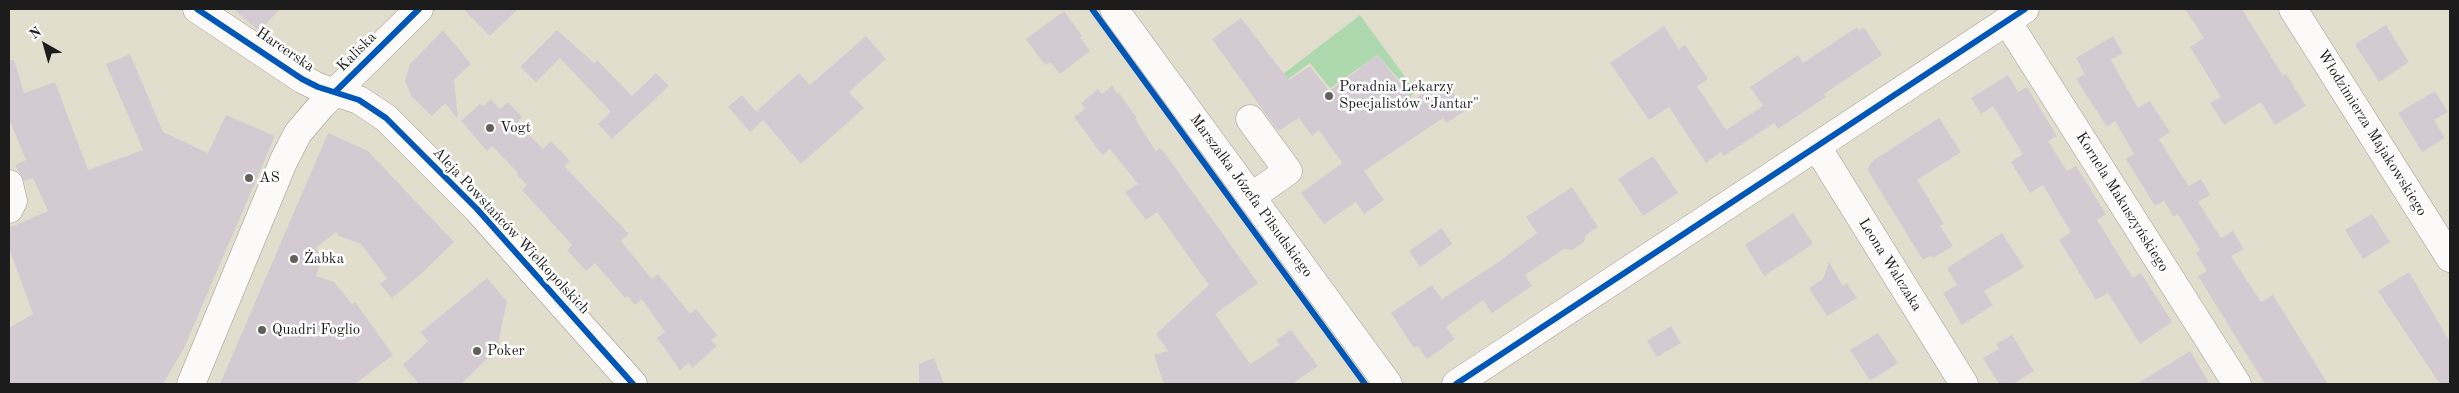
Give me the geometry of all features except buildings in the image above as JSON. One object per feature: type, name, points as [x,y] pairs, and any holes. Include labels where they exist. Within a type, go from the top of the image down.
[{"type":"street","name":"Harcerska","points":[[197,9],[302,79],[335,92]]},
{"type":"street","name":"Kaliska","points":[[190,384],[284,160],[298,132],[418,9]]},
{"type":"street","name":"Marszałka Józefa Piłsudskiego","points":[[1114,9],[1388,384]]},
{"type":"street","name":"Włodzimierza Majakowskiego","points":[[2293,9],[2450,258]]},
{"type":"street","points":[[1456,384],[2016,15]]},
{"type":"street","name":"Kornela Makuszyńskiego","points":[[2016,15],[2237,384]]},
{"type":"street","name":"Aleja Powstańców Wielkopolskich","points":[[335,92],[371,107],[431,161],[484,216],[633,384]]},
{"type":"street","points":[[1250,119],[1288,171],[1251,197]]},
{"type":"street","name":"Leona Walczaka","points":[[1817,147],[1964,384]]},
{"type":"street","points":[[9,184],[12,201],[9,208]]},
{"type":"green space","points":[[1360,15],[1416,92],[1405,100],[1399,92],[1405,87],[1378,55],[1330,88],[1310,63],[1277,87],[1274,81]]},
{"type":"cycle path","points":[[197,9],[302,79],[318,87],[359,100],[386,118],[477,209],[633,384]]},
{"type":"cycle path","points":[[335,92],[419,9]]},
{"type":"cycle path","points":[[1092,9],[1365,384]]},
{"type":"cycle path","points":[[1456,384],[2025,9]]},
{"type":"place","name":"Poradnia Lekarzy Specjalistów \"Jantar\"","points":[[1329,96]]},
{"type":"place","name":"Vogt","points":[[490,128]]},
{"type":"place","name":"AS","points":[[249,178]]},
{"type":"place","name":"Żabka","points":[[294,259]]},
{"type":"place","name":"Quadri Foglio","points":[[262,330]]},
{"type":"place","name":"Poker","points":[[477,351]]}]
